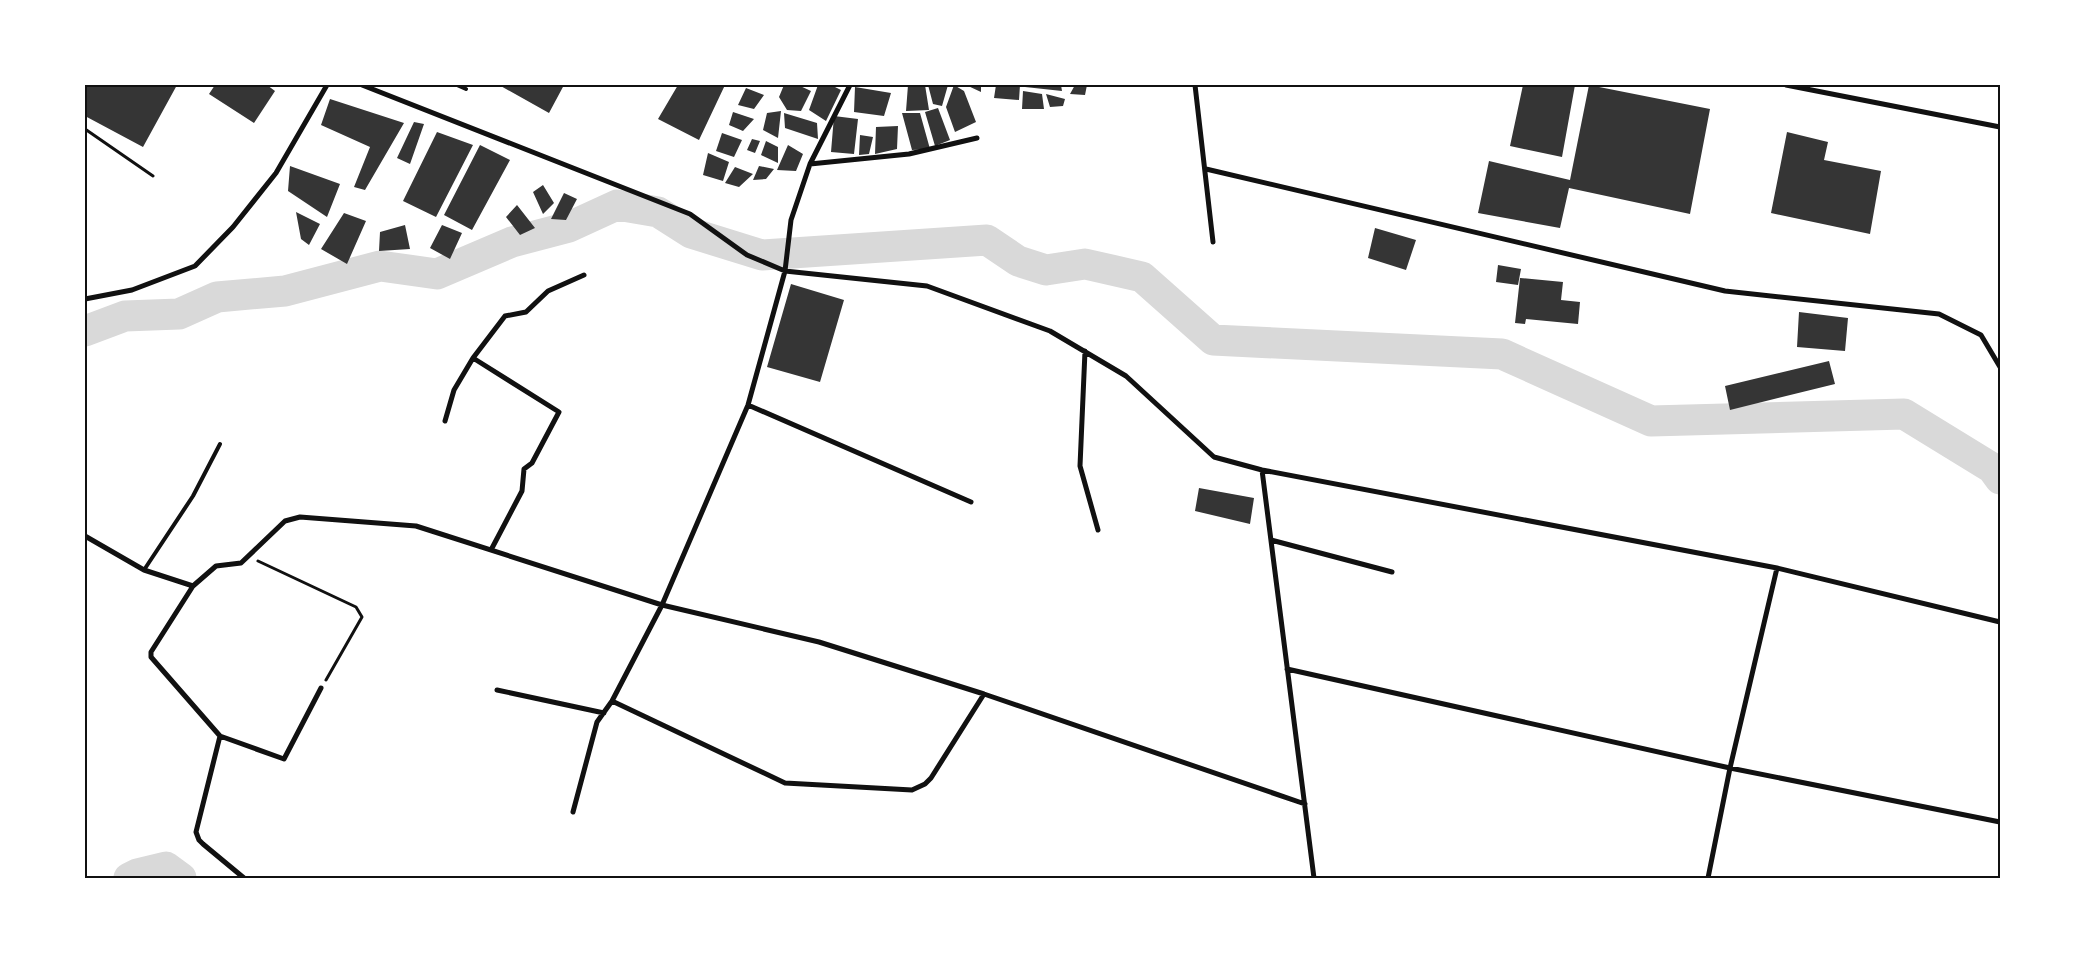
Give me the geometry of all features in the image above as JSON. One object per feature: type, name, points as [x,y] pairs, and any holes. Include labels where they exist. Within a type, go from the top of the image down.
[{"type":"street","points":[[85,299],[132,290],[195,266],[233,227],[276,173],[327,85]]},
{"type":"street","points":[[362,85],[690,214],[747,255],[784,272],[927,286],[1050,331],[1126,376],[1214,457],[1262,470],[1776,568],[2000,622]]},
{"type":"street","points":[[573,812],[597,722],[612,701],[662,605],[748,405],[784,272],[791,220],[810,164],[850,85]]},
{"type":"street","points":[[1195,85],[1213,242]]},
{"type":"street","points":[[1786,85],[2000,127]]},
{"type":"street","points":[[1823,92],[1824,85]]},
{"type":"street","points":[[810,164],[909,154],[977,138]]},
{"type":"street","points":[[1206,169],[1725,290],[1939,314],[1981,335],[2000,367]]},
{"type":"street","points":[[444,421],[454,390],[473,358],[504,316],[526,312],[548,291],[584,275]]},
{"type":"street","points":[[1085,352],[1080,466],[1098,530]]},
{"type":"street","points":[[473,358],[559,412],[532,464],[524,469],[522,492],[491,550]]},
{"type":"street","points":[[748,405],[971,502]]},
{"type":"street","points":[[1262,470],[1314,878]]},
{"type":"street","points":[[321,688],[284,759],[220,736],[151,656],[151,652],[193,586],[216,566],[240,563],[285,521],[300,517],[416,526],[662,605],[819,642],[984,694],[1305,804]]},
{"type":"street","points":[[85,536],[144,570],[193,586]]},
{"type":"street","points":[[1271,540],[1392,572]]},
{"type":"street","points":[[1708,878],[1730,768],[1776,568]]},
{"type":"street","points":[[1287,669],[1730,768],[2000,822]]},
{"type":"street","points":[[497,690],[604,713]]},
{"type":"street","points":[[612,701],[785,783],[912,790],[925,784],[931,778],[984,694]]},
{"type":"street","points":[[220,736],[196,832],[203,844],[244,878]]},
{"type":"lane","points":[[457,85],[466,89]]},
{"type":"lane","points":[[144,570],[193,496],[220,444]]},
{"type":"path","points":[[85,130],[153,176]]},
{"type":"path","points":[[246,556],[356,607],[362,617],[321,688]]},
{"type":"building","points":[[85,85],[177,85],[143,147],[85,116]]},
{"type":"building","points":[[215,85],[267,85],[275,91],[254,123],[209,94]]},
{"type":"building","points":[[499,85],[564,85],[549,113]]},
{"type":"building","points":[[678,85],[725,85],[699,140],[658,119]]},
{"type":"building","points":[[784,85],[798,85],[811,91],[801,111],[787,110],[779,97]]},
{"type":"building","points":[[818,85],[831,85],[841,90],[826,121],[809,110]]},
{"type":"building","points":[[908,85],[925,85],[929,110],[906,111]]},
{"type":"building","points":[[928,85],[948,85],[942,106],[933,104]]},
{"type":"building","points":[[954,85],[964,91],[976,122],[955,132],[946,107]]},
{"type":"building","points":[[966,85],[981,85],[981,92]]},
{"type":"building","points":[[996,85],[1020,85],[1019,100],[994,98]]},
{"type":"building","points":[[1025,85],[1061,85],[1062,91],[1025,87]]},
{"type":"building","points":[[1075,85],[1087,85],[1085,95],[1070,94]]},
{"type":"building","points":[[1523,85],[1575,85],[1562,157],[1510,146]]},
{"type":"building","points":[[1589,85],[1710,109],[1690,214],[1569,188],[1560,228],[1478,213],[1489,161],[1570,180]]},
{"type":"building","points":[[855,87],[891,93],[884,116],[854,112]]},
{"type":"building","points":[[746,88],[764,95],[754,109],[738,105]]},
{"type":"building","points":[[1023,91],[1042,94],[1044,109],[1022,109]]},
{"type":"building","points":[[1046,94],[1065,99],[1063,106],[1050,107]]},
{"type":"building","points":[[330,99],[404,123],[365,190],[354,187],[370,147],[321,125]]},
{"type":"building","points":[[938,108],[950,140],[935,146],[925,112]]},
{"type":"building","points":[[781,111],[778,138],[763,130],[767,113]]},
{"type":"building","points":[[733,112],[754,119],[743,131],[729,125]]},
{"type":"building","points":[[784,113],[817,123],[818,139],[785,128]]},
{"type":"building","points":[[902,113],[920,113],[930,149],[912,150]]},
{"type":"building","points":[[834,116],[858,119],[854,154],[831,152]]},
{"type":"building","points":[[414,122],[424,124],[410,164],[397,158]]},
{"type":"building","points":[[898,126],[897,149],[875,154],[876,127]]},
{"type":"building","points":[[437,132],[473,145],[436,217],[403,201]]},
{"type":"building","points":[[1787,132],[1828,142],[1824,160],[1881,171],[1870,234],[1771,213]]},
{"type":"building","points":[[722,133],[742,140],[734,157],[716,151]]},
{"type":"building","points":[[860,135],[873,137],[869,154],[859,155]]},
{"type":"building","points":[[752,139],[760,141],[755,153],[747,150]]},
{"type":"building","points":[[766,141],[778,147],[778,163],[761,155]]},
{"type":"building","points":[[480,145],[510,160],[472,230],[444,215]]},
{"type":"building","points":[[788,145],[803,154],[796,171],[777,170]]},
{"type":"building","points":[[708,153],[729,162],[723,181],[703,175]]},
{"type":"building","points":[[290,166],[340,184],[327,217],[288,191]]},
{"type":"building","points":[[759,166],[774,169],[766,179],[753,180]]},
{"type":"building","points":[[735,167],[753,174],[739,187],[725,183]]},
{"type":"building","points":[[543,185],[554,203],[543,214],[533,192]]},
{"type":"building","points":[[564,193],[577,199],[566,220],[551,219]]},
{"type":"building","points":[[517,205],[535,228],[520,235],[506,217]]},
{"type":"building","points":[[296,212],[320,224],[309,245],[301,239]]},
{"type":"building","points":[[344,213],[366,221],[347,264],[321,249]]},
{"type":"building","points":[[405,225],[410,249],[379,251],[380,232]]},
{"type":"building","points":[[442,225],[462,233],[450,259],[430,248]]},
{"type":"building","points":[[1375,228],[1416,240],[1406,270],[1368,258]]},
{"type":"building","points":[[1498,265],[1521,269],[1518,285],[1496,282]]},
{"type":"building","points":[[1520,278],[1563,282],[1561,300],[1580,302],[1578,324],[1526,319],[1525,324],[1515,323]]},
{"type":"building","points":[[791,284],[844,300],[820,382],[767,367]]},
{"type":"building","points":[[1799,312],[1848,318],[1845,351],[1797,347]]},
{"type":"building","points":[[1829,361],[1835,384],[1730,410],[1725,386]]},
{"type":"building","points":[[1199,488],[1254,498],[1250,524],[1195,511]]},
{"type":"waterway","points":[[85,331],[125,316],[179,314],[217,297],[285,291],[380,266],[437,274],[512,242],[569,227],[617,205],[658,212],[691,233],[762,255],[987,240],[1018,261],[1046,270],[1085,264],[1142,277],[1213,340],[1502,354],[1651,421],[1904,414],[1992,468],[2000,479]]},
{"type":"waterway","points":[[129,878],[137,874],[166,867],[181,878]]}]
